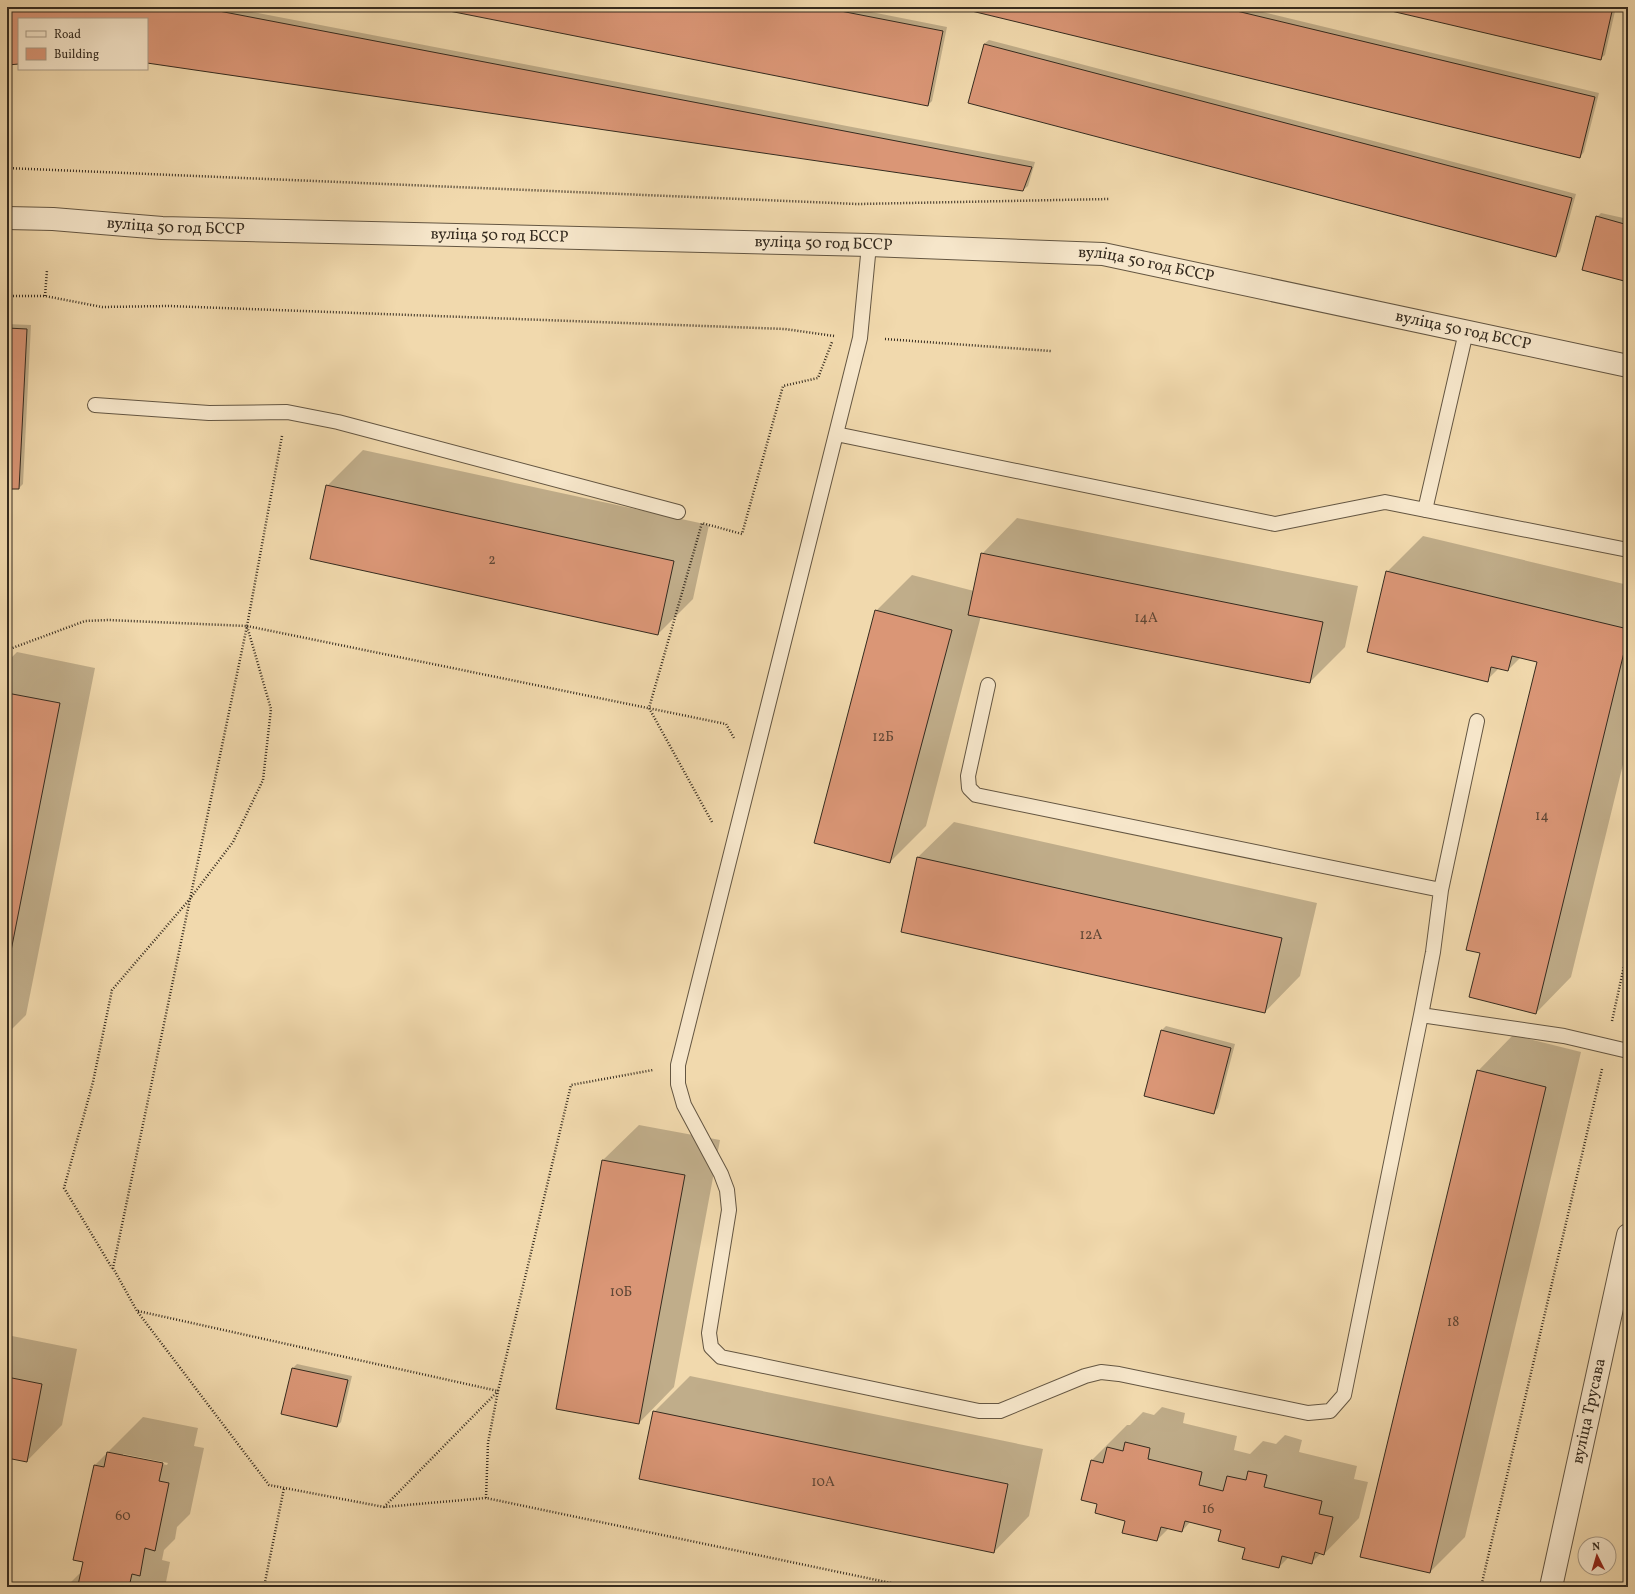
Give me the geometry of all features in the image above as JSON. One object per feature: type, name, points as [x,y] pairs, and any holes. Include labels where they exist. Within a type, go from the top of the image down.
[{"type":"street","name":"вуліца 50 год БССР","points":[[7,218],[53,219],[162,228],[869,244],[1103,254],[1628,366]]},
{"type":"street","name":"вуліца Трусава","points":[[1551,1587],[1628,1235]]},
{"type":"lane","points":[[869,244],[860,338],[678,1065],[678,1084],[684,1105],[721,1174],[727,1190],[729,1210],[709,1334],[711,1347],[721,1357],[979,1411],[1000,1411],[1085,1376],[1101,1372],[1119,1374],[1308,1413],[1330,1411],[1344,1395],[1421,1015],[1433,952],[1441,890],[1477,721]]},
{"type":"lane","points":[[1425,510],[1466,332]]},
{"type":"lane","points":[[95,405],[209,413],[287,412],[338,422],[678,512]]},
{"type":"lane","points":[[836,434],[1275,524],[1385,502],[1628,550]]},
{"type":"lane","points":[[988,685],[968,776],[969,788],[976,795],[1441,890]]},
{"type":"lane","points":[[1421,1015],[1564,1036],[1628,1051]]},
{"type":"path","points":[[7,168],[858,204],[1109,199]]},
{"type":"path","points":[[45,296],[48,270]]},
{"type":"path","points":[[7,296],[45,296],[102,307],[169,306],[785,328],[834,336],[1051,351]]},
{"type":"path","points":[[716,817],[713,823],[649,708],[702,523],[742,534],[783,386],[818,378],[834,336]]},
{"type":"path","points":[[113,1268],[247,626],[287,412]]},
{"type":"path","points":[[7,650],[85,621],[108,620],[247,626],[726,724],[735,741]]},
{"type":"path","points":[[247,626],[271,709],[263,780],[233,842],[189,900],[112,990],[93,1082],[64,1188],[113,1268],[137,1311],[269,1485],[384,1507],[486,1498],[910,1587]]},
{"type":"path","points":[[1482,1587],[1607,1046],[1628,948]]},
{"type":"path","points":[[486,1498],[488,1443],[498,1391],[571,1085],[678,1065]]},
{"type":"path","points":[[137,1311],[498,1391]]},
{"type":"path","points":[[384,1507],[498,1391]]},
{"type":"path","points":[[264,1587],[284,1488]]},
{"type":"building","points":[[7,7],[198,7],[1032,167],[1023,191],[148,63],[148,18],[18,18],[18,64],[7,65]]},
{"type":"building","points":[[429,7],[820,7],[943,31],[928,106]]},
{"type":"building","points":[[955,7],[1220,7],[1595,97],[1580,158]]},
{"type":"building","points":[[1374,7],[1613,7],[1601,60]]},
{"type":"building","points":[[984,44],[1572,198],[1556,257],[968,103]]},
{"type":"building","points":[[1596,216],[1628,225],[1628,282],[1582,270]]},
{"type":"building","points":[[7,328],[27,329],[19,489],[7,489]]},
{"type":"building","points":[[326,485],[674,561],[658,635],[310,559]]},
{"type":"building","points":[[981,553],[1323,622],[1310,683],[968,615]]},
{"type":"building","points":[[1386,571],[1628,629],[1628,636],[1536,1014],[1469,997],[1480,953],[1466,950],[1537,662],[1512,656],[1508,671],[1491,667],[1488,682],[1367,652]]},
{"type":"building","points":[[875,610],[952,630],[890,863],[814,843]]},
{"type":"building","points":[[7,693],[60,703],[7,971]]},
{"type":"building","points":[[917,857],[1282,938],[1265,1013],[901,932]]},
{"type":"building","points":[[1161,1030],[1231,1048],[1214,1114],[1144,1096]]},
{"type":"building","points":[[1477,1070],[1546,1087],[1430,1573],[1360,1557]]},
{"type":"building","points":[[602,1160],[685,1175],[639,1424],[556,1409]]},
{"type":"building","points":[[292,1368],[348,1380],[337,1427],[281,1414]]},
{"type":"building","points":[[7,1377],[42,1384],[27,1462],[7,1458]]},
{"type":"building","points":[[653,1411],[1008,1484],[994,1553],[639,1479]]},
{"type":"building","points":[[1125,1442],[1150,1448],[1148,1459],[1202,1472],[1199,1485],[1223,1491],[1227,1476],[1246,1480],[1248,1471],[1267,1475],[1264,1487],[1322,1501],[1319,1514],[1333,1517],[1324,1555],[1315,1552],[1312,1564],[1282,1556],[1279,1568],[1242,1559],[1245,1548],[1218,1541],[1221,1530],[1185,1521],[1182,1532],[1161,1527],[1157,1541],[1122,1533],[1125,1521],[1095,1513],[1097,1504],[1081,1500],[1091,1460],[1103,1463],[1107,1447],[1123,1451]]},
{"type":"building","points":[[107,1452],[163,1463],[159,1481],[169,1483],[155,1551],[145,1548],[140,1576],[132,1574],[129,1587],[68,1587],[69,1583],[78,1585],[83,1562],[73,1560],[94,1465],[104,1467]]}]
